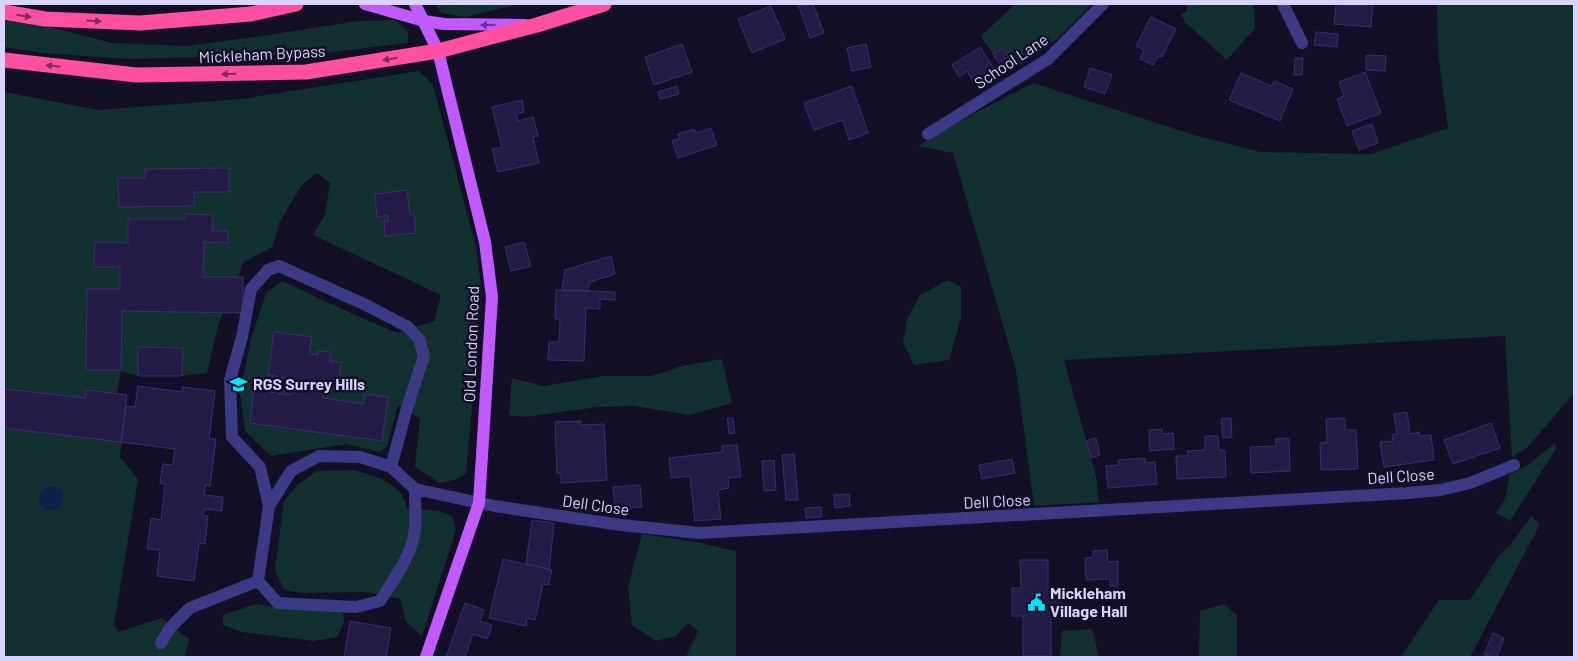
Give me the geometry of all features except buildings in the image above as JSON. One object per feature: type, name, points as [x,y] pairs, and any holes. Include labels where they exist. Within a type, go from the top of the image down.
[{"type":"highway","points":[[4,12],[45,19],[140,23],[251,14],[296,4]]},
{"type":"highway","name":"Mickleham Bypass","points":[[4,60],[136,75],[306,72],[438,51],[537,25],[604,4]]},
{"type":"main road","points":[[365,4],[424,21],[444,24],[537,25]]},
{"type":"main road","name":"Old London Road","points":[[415,4],[438,51],[485,242],[492,297],[479,503],[426,657]]},
{"type":"street","name":"School Lane","points":[[928,134],[1048,59],[1103,4]]},
{"type":"street","points":[[1283,4],[1302,43]]},
{"type":"street","points":[[258,581],[269,506],[260,467],[232,437],[230,380],[242,337],[252,289],[268,270],[279,266],[366,305],[408,327],[419,339],[424,356],[391,467]]},
{"type":"street","points":[[258,581],[278,603],[356,607],[380,601],[399,572],[412,544],[415,529],[415,489],[391,467],[360,457],[319,456],[291,471],[269,506]]},
{"type":"street","name":"Dell Close","points":[[415,489],[479,503],[621,525],[699,533],[1440,490],[1470,483],[1514,465]]},
{"type":"street","points":[[161,643],[170,628],[190,608],[258,581]]},
{"type":"green space","points":[[436,4],[519,4],[465,17],[441,13]]},
{"type":"green space","points":[[1015,4],[1092,4],[1057,39],[1021,65],[1010,60],[1003,48],[993,54],[981,36]]},
{"type":"green space","points":[[1186,4],[1254,4],[1255,28],[1227,60],[1185,22],[1181,15],[1187,11]]},
{"type":"green space","points":[[1437,4],[1574,4],[1574,393],[1527,448],[1512,457],[1505,336],[1064,360],[1096,476],[1099,502],[1034,506],[1016,370],[953,153],[918,146],[973,114],[1033,83],[1191,134],[1260,152],[1371,154],[1448,128],[1438,52]]},
{"type":"green space","points":[[4,20],[46,26],[112,43],[187,46],[358,21],[396,20],[408,32],[408,43],[316,54],[129,59],[43,53],[4,47]]},
{"type":"green space","name":"RGS Surrey Hills","points":[[419,71],[433,85],[476,247],[482,294],[466,474],[457,479],[440,483],[415,467],[420,419],[398,405],[387,446],[380,452],[346,444],[271,456],[245,431],[240,393],[251,339],[266,293],[282,281],[398,333],[434,321],[441,295],[313,235],[325,215],[330,183],[317,173],[302,185],[279,223],[273,247],[244,262],[219,322],[207,373],[182,376],[138,376],[121,371],[117,393],[127,395],[120,457],[138,479],[114,624],[118,632],[162,618],[189,639],[185,657],[4,657],[4,92],[98,110],[242,99]]},
{"type":"green space","points":[[948,280],[961,287],[961,318],[949,360],[914,365],[903,342],[907,319],[920,295]]},
{"type":"green space","points":[[722,359],[732,403],[689,415],[635,406],[597,407],[525,417],[509,415],[512,378],[544,386],[604,376],[652,376],[682,366]]},
{"type":"green space","points":[[1555,443],[1556,449],[1510,521],[1496,513],[1506,497],[1509,475],[1529,464]]},
{"type":"green space","points":[[354,470],[379,478],[394,487],[400,492],[407,508],[439,511],[452,516],[456,530],[422,636],[405,621],[401,599],[366,592],[303,593],[284,590],[275,570],[284,501],[297,485],[317,471]]},
{"type":"green space","points":[[1531,516],[1540,524],[1470,657],[1401,657],[1439,600],[1470,600],[1500,554],[1511,544]]},
{"type":"green space","points":[[642,534],[695,542],[736,551],[736,657],[686,657],[698,631],[688,623],[676,636],[656,641],[632,625],[628,587]]},
{"type":"green space","points":[[255,604],[291,609],[343,610],[344,623],[337,637],[314,641],[242,632],[223,625],[223,615]]},
{"type":"green space","points":[[1223,604],[1237,615],[1237,657],[1199,657],[1200,611]]},
{"type":"green space","points":[[1092,629],[1099,657],[1060,657],[1062,631]]},
{"type":"water","points":[[51,486],[59,490],[63,498],[59,506],[51,510],[43,506],[39,498],[43,490]]},
{"type":"place","name":"RGS Surrey Hills","points":[[239,384]]},
{"type":"place","name":"Mickleham Village Hall","points":[[1036,602]]}]
